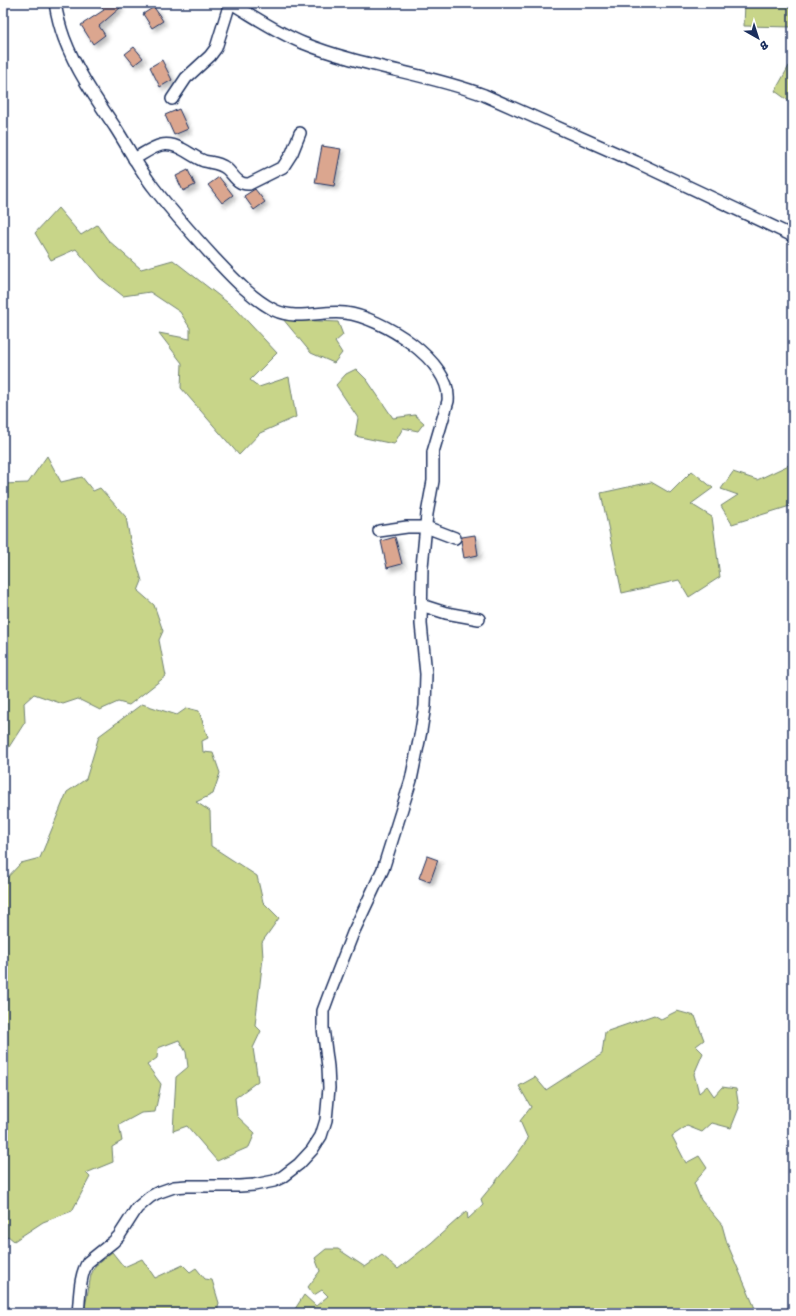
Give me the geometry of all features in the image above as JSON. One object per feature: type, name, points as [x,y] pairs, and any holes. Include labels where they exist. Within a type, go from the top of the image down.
[{"type":"street","points":[[55,3],[64,38],[70,52],[134,159],[154,189],[231,275],[261,301],[276,311],[292,316],[340,313],[354,315],[374,322],[397,333],[414,345],[432,362],[445,381],[449,394],[433,452],[433,481],[426,527],[420,624],[426,674],[425,706],[421,731],[411,780],[383,869],[353,933],[325,1003],[323,1011],[323,1028],[329,1088],[326,1120],[317,1143],[299,1164],[282,1177],[268,1183],[240,1186],[174,1187],[150,1197],[137,1208],[119,1236],[88,1262],[82,1279],[78,1313]]},
{"type":"street","points":[[172,99],[186,78],[210,56],[216,48],[231,3],[303,43],[354,59],[467,88],[484,95],[636,162],[793,236]]},
{"type":"street","points":[[134,159],[155,147],[170,144],[197,158],[224,166],[240,183],[249,184],[283,167],[292,153],[300,133]]},
{"type":"street","points":[[379,531],[407,527],[426,527],[455,538]]},
{"type":"street","points":[[421,605],[446,613],[478,619]]},
{"type":"green space","points":[[745,3],[793,3],[793,27],[744,26]]},
{"type":"green space","points":[[789,66],[793,66],[793,104],[775,91]]},
{"type":"green space","points":[[58,208],[81,235],[97,225],[108,240],[141,269],[173,260],[236,309],[277,353],[250,380],[259,387],[289,377],[296,417],[260,433],[239,455],[181,388],[182,363],[159,333],[190,339],[190,328],[180,312],[150,292],[123,296],[100,278],[76,249],[51,260],[35,233]]},
{"type":"green space","points":[[283,319],[338,322],[343,335],[335,342],[342,353],[334,363],[311,353]]},
{"type":"green space","points":[[356,369],[367,380],[393,418],[415,415],[424,423],[418,431],[403,428],[394,444],[355,436],[358,418],[336,385],[346,374]]},
{"type":"green space","points":[[47,456],[61,482],[82,477],[93,491],[100,488],[126,517],[130,540],[142,581],[138,591],[154,605],[163,631],[159,640],[166,676],[129,705],[118,702],[100,710],[78,699],[63,704],[34,694],[24,703],[25,722],[9,747],[3,750],[3,484],[28,483]]},
{"type":"green space","points":[[793,463],[793,510],[790,506],[732,524],[721,506],[738,495],[721,489],[733,472],[757,480]]},
{"type":"green space","points":[[692,471],[713,488],[691,504],[712,517],[720,577],[689,597],[679,580],[622,593],[601,493],[651,482],[670,493]]},
{"type":"green space","points":[[142,704],[177,715],[187,708],[199,711],[208,738],[202,741],[203,752],[213,753],[220,773],[213,794],[196,802],[210,811],[211,846],[257,876],[263,902],[279,918],[262,942],[263,958],[255,1025],[261,1031],[253,1048],[258,1081],[235,1098],[237,1116],[255,1133],[249,1147],[217,1161],[187,1126],[173,1131],[176,1077],[188,1067],[186,1052],[179,1040],[158,1048],[157,1058],[147,1065],[161,1084],[155,1112],[141,1113],[119,1125],[122,1141],[112,1147],[113,1162],[86,1173],[90,1177],[72,1211],[43,1222],[14,1241],[8,1236],[3,1240],[3,882],[21,863],[40,858],[67,792],[86,779],[99,736]]},
{"type":"green space","points":[[677,1011],[695,1016],[704,1040],[696,1046],[703,1053],[694,1074],[699,1093],[707,1086],[714,1096],[722,1087],[736,1089],[739,1108],[731,1128],[712,1123],[702,1132],[687,1126],[672,1136],[686,1163],[699,1156],[707,1168],[694,1183],[701,1200],[722,1225],[727,1243],[757,1313],[297,1313],[295,1309],[304,1295],[316,1306],[328,1296],[322,1290],[314,1295],[308,1287],[320,1271],[315,1258],[326,1249],[338,1249],[365,1267],[382,1255],[398,1269],[431,1243],[467,1211],[468,1219],[483,1205],[481,1199],[514,1159],[528,1139],[520,1121],[531,1107],[519,1086],[535,1077],[546,1090],[602,1054],[605,1032],[654,1015],[661,1019]]},
{"type":"green space","points":[[112,1252],[124,1267],[142,1259],[155,1278],[183,1265],[190,1272],[196,1268],[205,1279],[212,1280],[219,1303],[217,1313],[84,1313],[91,1275],[95,1266]]},
{"type":"building","points":[[98,3],[116,3],[120,8],[99,26],[105,35],[93,44],[81,25],[104,10]]},
{"type":"building","points":[[154,7],[163,21],[152,28],[143,14]]},
{"type":"building","points":[[134,47],[143,58],[134,65],[125,54]]},
{"type":"building","points":[[162,60],[172,80],[160,87],[150,67]]},
{"type":"building","points":[[179,109],[188,129],[174,135],[165,115]]},
{"type":"building","points":[[322,146],[341,149],[334,186],[315,183]]},
{"type":"building","points":[[188,170],[195,185],[183,191],[176,176]]},
{"type":"building","points":[[219,177],[233,195],[222,203],[208,185]]},
{"type":"building","points":[[255,189],[265,202],[254,210],[244,196]]},
{"type":"building","points":[[475,535],[478,555],[464,558],[461,541],[462,537]]},
{"type":"building","points":[[395,537],[402,564],[387,568],[381,541]]},
{"type":"building","points":[[427,856],[438,860],[430,882],[419,878]]}]
